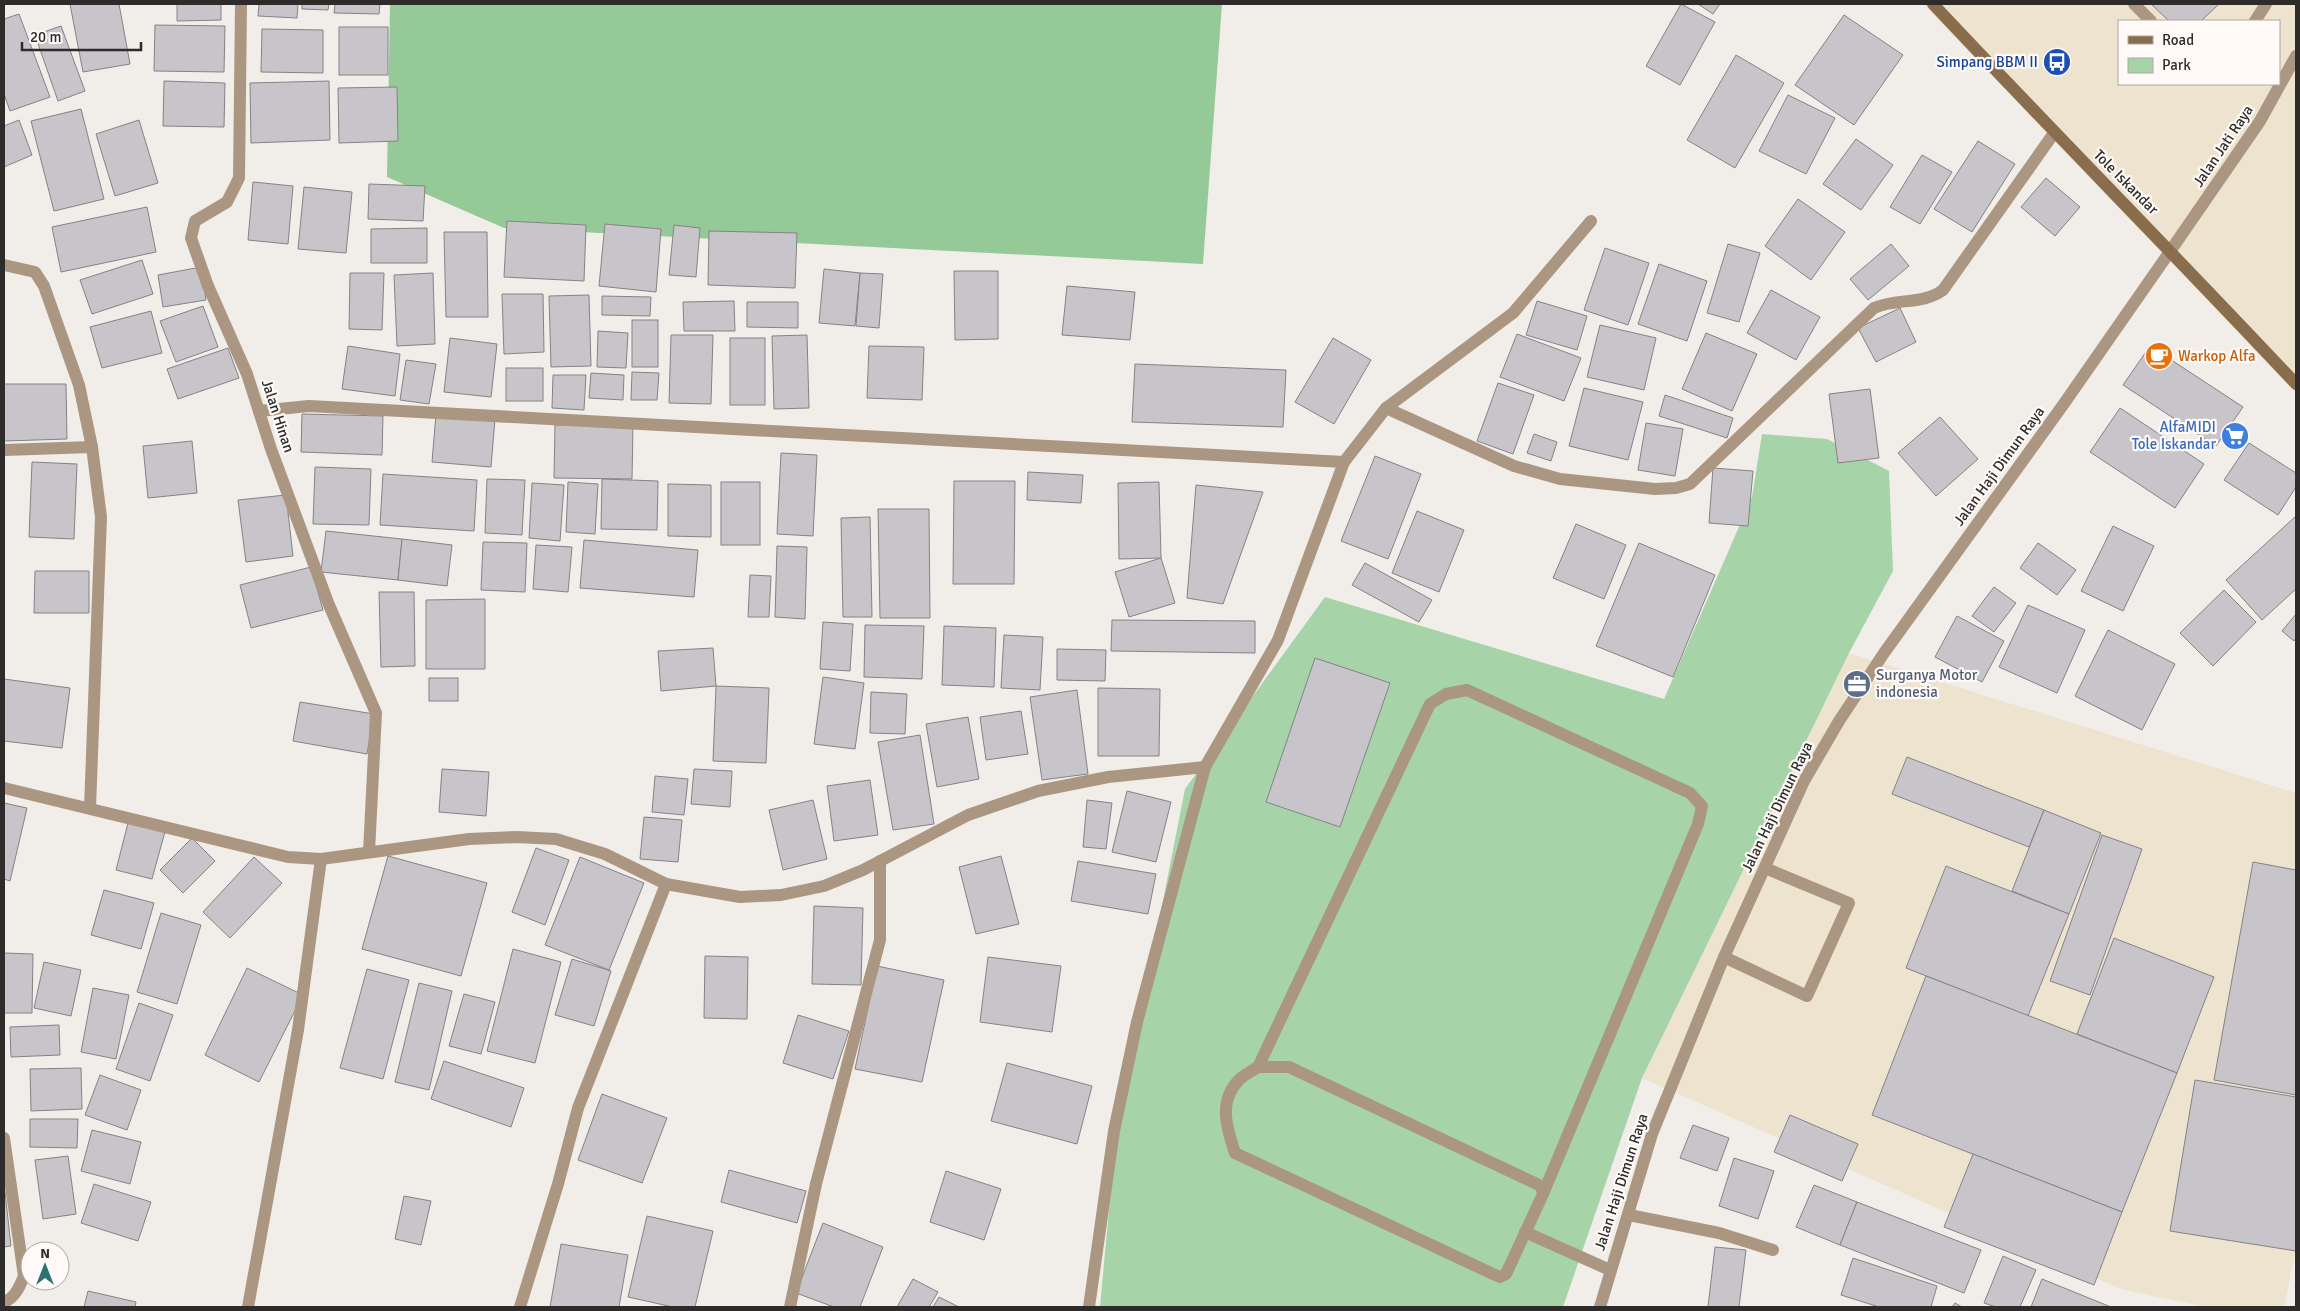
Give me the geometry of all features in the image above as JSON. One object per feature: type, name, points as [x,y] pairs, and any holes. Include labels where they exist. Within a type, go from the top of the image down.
[{"type":"main road","name":"Tole Iskandar","points":[[1933,4],[2054,133],[2171,250],[2296,384]]},
{"type":"street","name":"Jalan Hinan","points":[[241,4],[240,178],[227,202],[195,221],[191,238],[208,286],[247,374],[329,605],[376,713],[369,852]]},
{"type":"street","points":[[2134,4],[2150,20]]},
{"type":"street","points":[[2256,20],[2266,4]]},
{"type":"street","name":"Jalan Jati Raya","points":[[2280,85],[2296,56]]},
{"type":"street","name":"Jalan Jati Raya","points":[[2171,250],[2260,121],[2280,85]]},
{"type":"street","points":[[1386,408],[1514,466],[1560,480],[1655,489],[1676,488],[1690,484],[1874,308],[1885,303],[1934,297],[1943,290],[2054,133]]},
{"type":"street","points":[[1089,1307],[1114,1130],[1137,1022],[1205,767],[1278,640],[1344,462],[1386,408],[1513,313],[1591,221]]},
{"type":"street","name":"Jalan Haji Dimun Raya","points":[[1600,1307],[1652,1134],[1724,957],[1804,781],[1855,695],[2063,405],[2171,250]]},
{"type":"street","points":[[4,265],[35,272],[44,286],[79,385],[92,447],[101,517],[90,808]]},
{"type":"street","points":[[259,411],[309,406],[1344,462]]},
{"type":"street","points":[[4,450],[92,447]]},
{"type":"street","points":[[1467,690],[1690,793],[1702,806],[1698,824],[1543,1194],[1506,1274],[1500,1277],[1236,1153],[1226,1125],[1227,1100],[1238,1081],[1258,1067],[1430,704],[1446,694],[1467,690]]},
{"type":"street","points":[[4,788],[288,857],[321,859],[469,839],[517,837],[556,839],[605,854],[666,884],[740,897],[781,895],[824,886],[880,861],[968,815],[1038,791],[1108,777],[1205,767]]},
{"type":"street","points":[[248,1307],[298,1030],[321,859]]},
{"type":"street","points":[[790,1307],[816,1184],[880,940],[880,861]]},
{"type":"street","points":[[1724,957],[1807,996],[1849,903],[1765,868]]},
{"type":"street","points":[[520,1307],[558,1184],[578,1108],[666,884]]},
{"type":"street","points":[[1258,1067],[1289,1067],[1532,1180],[1541,1186],[1543,1194]]},
{"type":"street","points":[[4,1138],[24,1276],[19,1289],[7,1302],[4,1302]]},
{"type":"street","points":[[1629,1215],[1719,1233],[1773,1250]]},
{"type":"street","points":[[1525,1232],[1610,1270]]},
{"type":"shaded area","points":[[1923,4],[2296,4],[2296,393]]},
{"type":"shaded area","points":[[1849,653],[2296,793],[2296,1247],[2284,1307],[2206,1307],[2121,1289],[1642,1078]]},
{"type":"green space","points":[[390,4],[1222,4],[1203,264],[504,228],[387,177]]},
{"type":"green space","points":[[1762,434],[1827,439],[1889,471],[1893,571],[1849,653],[1642,1078],[1563,1307],[1100,1307],[1115,1144],[1185,789],[1325,597],[1664,699],[1752,497]]},
{"type":"building","points":[[70,4],[119,4],[130,64],[83,72]]},
{"type":"building","points":[[177,4],[221,4],[221,20],[177,21]]},
{"type":"building","points":[[259,4],[298,4],[297,18],[258,16]]},
{"type":"building","points":[[302,4],[329,4],[328,10],[302,9]]},
{"type":"building","points":[[335,4],[380,4],[379,14],[334,13]]},
{"type":"building","points":[[1681,4],[1715,22],[1680,85],[1646,66]]},
{"type":"building","points":[[1698,4],[1720,4],[1713,14]]},
{"type":"building","points":[[2151,4],[2219,4],[2202,20],[2168,20]]},
{"type":"building","points":[[19,14],[50,97],[10,111],[4,94],[4,19]]},
{"type":"building","points":[[1844,15],[1903,55],[1854,125],[1795,85]]},
{"type":"building","points":[[155,25],[225,26],[224,72],[154,71]]},
{"type":"building","points":[[61,26],[85,91],[58,101],[35,35]]},
{"type":"building","points":[[339,27],[388,27],[388,75],[339,75]]},
{"type":"building","points":[[262,29],[323,30],[323,73],[261,72]]},
{"type":"building","points":[[1736,55],[1784,83],[1735,168],[1687,140]]},
{"type":"building","points":[[164,81],[225,83],[224,127],[163,126]]},
{"type":"building","points":[[329,81],[330,140],[251,143],[250,83]]},
{"type":"building","points":[[397,87],[398,141],[339,143],[338,88]]},
{"type":"building","points":[[1788,95],[1835,118],[1806,174],[1759,151]]},
{"type":"building","points":[[81,109],[104,199],[54,211],[31,121]]},
{"type":"building","points":[[19,120],[32,155],[4,167],[4,126]]},
{"type":"building","points":[[139,120],[158,183],[115,196],[96,134]]},
{"type":"building","points":[[1856,139],[1893,165],[1861,210],[1823,184]]},
{"type":"building","points":[[1978,141],[2015,164],[1972,232],[1934,209]]},
{"type":"building","points":[[1922,155],[1952,172],[1920,224],[1890,207]]},
{"type":"building","points":[[2046,178],[2080,207],[2055,236],[2021,207]]},
{"type":"building","points":[[253,182],[293,186],[288,244],[248,240]]},
{"type":"building","points":[[369,184],[425,186],[423,221],[368,219]]},
{"type":"building","points":[[304,187],[352,192],[346,253],[298,249]]},
{"type":"building","points":[[1798,199],[1845,232],[1811,280],[1765,246]]},
{"type":"building","points":[[147,207],[156,252],[61,272],[52,227]]},
{"type":"building","points":[[507,221],[586,225],[584,281],[504,277]]},
{"type":"building","points":[[605,224],[661,229],[656,292],[599,286]]},
{"type":"building","points":[[674,225],[700,228],[696,277],[669,275]]},
{"type":"building","points":[[427,228],[427,263],[371,263],[371,229]]},
{"type":"building","points":[[709,231],[797,233],[795,288],[708,285]]},
{"type":"building","points":[[444,232],[487,232],[488,317],[446,317]]},
{"type":"building","points":[[1728,244],[1760,253],[1739,322],[1707,313]]},
{"type":"building","points":[[1891,244],[1909,266],[1868,300],[1850,279]]},
{"type":"building","points":[[1605,248],[1649,263],[1628,325],[1584,310]]},
{"type":"building","points":[[142,260],[153,294],[92,314],[80,280]]},
{"type":"building","points":[[1659,264],[1707,281],[1687,341],[1638,324]]},
{"type":"building","points":[[201,267],[206,300],[163,307],[158,275]]},
{"type":"building","points":[[824,269],[860,273],[855,326],[819,323]]},
{"type":"building","points":[[954,271],[998,271],[998,339],[955,340]]},
{"type":"building","points":[[350,273],[384,273],[382,330],[349,329]]},
{"type":"building","points":[[433,273],[435,344],[397,346],[394,275]]},
{"type":"building","points":[[860,273],[883,274],[879,328],[856,326]]},
{"type":"building","points":[[1067,286],[1135,292],[1130,340],[1062,335]]},
{"type":"building","points":[[1771,290],[1820,317],[1796,360],[1747,333]]},
{"type":"building","points":[[502,294],[543,294],[544,352],[504,354]]},
{"type":"building","points":[[589,295],[591,366],[551,367],[549,296]]},
{"type":"building","points":[[602,296],[651,297],[650,316],[602,315]]},
{"type":"building","points":[[734,301],[735,331],[684,331],[683,302]]},
{"type":"building","points":[[1537,301],[1587,316],[1577,350],[1526,335]]},
{"type":"building","points":[[747,302],[798,302],[798,328],[747,327]]},
{"type":"building","points":[[203,306],[218,347],[176,362],[160,321]]},
{"type":"building","points":[[1900,308],[1916,342],[1876,362],[1858,328]]},
{"type":"building","points":[[151,311],[162,353],[102,368],[90,327]]},
{"type":"building","points":[[632,320],[658,320],[658,367],[632,367]]},
{"type":"building","points":[[1600,325],[1656,338],[1644,390],[1587,377]]},
{"type":"building","points":[[598,331],[628,333],[626,368],[597,367]]},
{"type":"building","points":[[1706,333],[1757,354],[1732,411],[1682,389]]},
{"type":"building","points":[[1517,334],[1581,358],[1564,401],[1500,377]]},
{"type":"building","points":[[671,335],[713,335],[711,404],[669,403]]},
{"type":"building","points":[[807,335],[809,408],[774,409],[772,336]]},
{"type":"building","points":[[450,338],[497,344],[491,397],[444,392]]},
{"type":"building","points":[[730,338],[765,338],[765,405],[730,405]]},
{"type":"building","points":[[1333,338],[1371,360],[1334,424],[1295,402]]},
{"type":"building","points":[[348,346],[400,354],[395,396],[342,389]]},
{"type":"building","points":[[869,346],[924,347],[922,400],[867,398]]},
{"type":"building","points":[[2150,346],[2243,407],[2216,446],[2123,385]]},
{"type":"building","points":[[228,348],[239,378],[178,399],[167,369]]},
{"type":"building","points":[[406,360],[436,364],[429,404],[400,400]]},
{"type":"building","points":[[1135,364],[1286,370],[1283,427],[1132,422]]},
{"type":"building","points":[[506,368],[543,368],[543,401],[506,401]]},
{"type":"building","points":[[632,372],[659,373],[657,400],[631,400]]},
{"type":"building","points":[[591,373],[624,375],[623,400],[589,398]]},
{"type":"building","points":[[553,375],[586,375],[584,410],[552,408]]},
{"type":"building","points":[[1498,383],[1534,395],[1513,454],[1477,441]]},
{"type":"building","points":[[4,384],[66,384],[67,439],[4,441]]},
{"type":"building","points":[[1584,388],[1643,402],[1628,460],[1569,446]]},
{"type":"building","points":[[1870,389],[1879,458],[1838,463],[1829,394]]},
{"type":"building","points":[[1665,395],[1733,418],[1727,438],[1659,416]]},
{"type":"building","points":[[2120,408],[2204,464],[2175,508],[2090,452]]},
{"type":"building","points":[[302,414],[383,416],[382,455],[301,452]]},
{"type":"building","points":[[436,414],[495,419],[491,467],[432,462]]},
{"type":"building","points":[[1940,417],[1978,459],[1936,496],[1898,453]]},
{"type":"building","points":[[1646,423],[1683,429],[1675,476],[1638,470]]},
{"type":"building","points":[[555,425],[633,426],[632,479],[554,478]]},
{"type":"building","points":[[1534,434],[1557,442],[1551,461],[1527,453]]},
{"type":"building","points":[[192,441],[197,493],[148,498],[143,446]]},
{"type":"building","points":[[2249,443],[2296,473],[2296,487],[2278,515],[2224,480]]},
{"type":"building","points":[[781,453],[817,455],[813,536],[777,534]]},
{"type":"building","points":[[1375,456],[1421,474],[1388,559],[1341,541]]},
{"type":"building","points":[[32,462],[77,464],[74,539],[29,537]]},
{"type":"building","points":[[315,467],[371,469],[369,525],[313,524]]},
{"type":"building","points":[[1713,468],[1753,471],[1748,526],[1709,523]]},
{"type":"building","points":[[1028,472],[1083,475],[1081,503],[1027,500]]},
{"type":"building","points":[[383,474],[477,480],[474,531],[380,525]]},
{"type":"building","points":[[487,479],[525,480],[522,535],[485,533]]},
{"type":"building","points":[[602,479],[658,481],[657,530],[601,529]]},
{"type":"building","points":[[954,481],[1015,481],[1014,584],[953,584]]},
{"type":"building","points":[[568,482],[598,484],[595,534],[566,532]]},
{"type":"building","points":[[721,482],[760,482],[760,545],[721,545]]},
{"type":"building","points":[[1159,482],[1161,558],[1119,559],[1118,483]]},
{"type":"building","points":[[532,483],[564,485],[560,541],[529,538]]},
{"type":"building","points":[[668,484],[711,485],[711,537],[668,536]]},
{"type":"building","points":[[1196,485],[1263,492],[1223,604],[1187,598]]},
{"type":"building","points":[[286,495],[293,556],[246,562],[238,500]]},
{"type":"building","points":[[878,509],[929,509],[930,618],[880,618]]},
{"type":"building","points":[[1417,511],[1464,530],[1439,592],[1392,573]]},
{"type":"building","points":[[2296,516],[2296,589],[2262,620],[2226,580]]},
{"type":"building","points":[[870,517],[872,617],[843,617],[841,518]]},
{"type":"building","points":[[1576,524],[1626,545],[1604,599],[1553,578]]},
{"type":"building","points":[[2113,526],[2154,546],[2123,611],[2081,591]]},
{"type":"building","points":[[326,531],[402,539],[398,580],[321,572]]},
{"type":"building","points":[[402,539],[452,545],[447,586],[398,580]]},
{"type":"building","points":[[584,540],[698,550],[694,597],[580,588]]},
{"type":"building","points":[[483,542],[527,543],[525,592],[481,590]]},
{"type":"building","points":[[1639,543],[1715,575],[1673,677],[1596,646]]},
{"type":"building","points":[[2038,543],[2076,570],[2057,595],[2020,568]]},
{"type":"building","points":[[536,545],[572,547],[568,592],[533,589]]},
{"type":"building","points":[[777,546],[807,547],[805,619],[775,617]]},
{"type":"building","points":[[1161,558],[1175,603],[1129,617],[1115,572]]},
{"type":"building","points":[[1365,563],[1432,600],[1419,622],[1352,585]]},
{"type":"building","points":[[311,567],[323,610],[251,628],[240,585]]},
{"type":"building","points":[[35,571],[89,571],[89,613],[34,613]]},
{"type":"building","points":[[750,575],[771,576],[769,617],[748,617]]},
{"type":"building","points":[[1994,587],[2016,603],[1994,632],[1972,616]]},
{"type":"building","points":[[2224,590],[2256,622],[2213,666],[2180,633]]},
{"type":"building","points":[[379,592],[414,592],[415,666],[381,667]]},
{"type":"building","points":[[485,599],[485,669],[426,669],[426,600]]},
{"type":"building","points":[[2028,605],[2085,630],[2057,693],[1999,667]]},
{"type":"building","points":[[2296,614],[2296,638],[2294,641],[2282,631]]},
{"type":"building","points":[[1957,616],[2004,641],[1982,682],[1935,657]]},
{"type":"building","points":[[1112,620],[1255,621],[1255,653],[1111,651]]},
{"type":"building","points":[[823,622],[853,624],[850,671],[820,669]]},
{"type":"building","points":[[865,625],[924,626],[922,679],[864,677]]},
{"type":"building","points":[[944,626],[996,628],[994,687],[942,685]]},
{"type":"building","points":[[2108,630],[2175,664],[2142,730],[2075,696]]},
{"type":"building","points":[[1004,635],[1043,637],[1040,690],[1001,688]]},
{"type":"building","points":[[713,648],[716,686],[661,691],[658,651]]},
{"type":"building","points":[[1057,649],[1106,650],[1105,681],[1057,680]]},
{"type":"building","points":[[1315,658],[1390,683],[1340,827],[1266,802]]},
{"type":"building","points":[[823,677],[864,683],[855,749],[814,744]]},
{"type":"building","points":[[429,678],[458,678],[458,701],[429,701]]},
{"type":"building","points":[[4,679],[70,688],[62,748],[4,741]]},
{"type":"building","points":[[716,686],[769,688],[766,763],[713,761]]},
{"type":"building","points":[[1098,688],[1160,689],[1159,756],[1098,756]]},
{"type":"building","points":[[1077,690],[1088,774],[1042,780],[1030,697]]},
{"type":"building","points":[[871,692],[907,694],[905,734],[870,733]]},
{"type":"building","points":[[300,702],[374,714],[367,754],[293,741]]},
{"type":"building","points":[[1021,711],[1028,754],[986,760],[980,717]]},
{"type":"building","points":[[968,717],[979,779],[937,787],[926,724]]},
{"type":"building","points":[[920,735],[934,824],[893,830],[878,742]]},
{"type":"building","points":[[1907,757],[2044,810],[2029,847],[1892,794]]},
{"type":"building","points":[[442,769],[489,772],[486,816],[439,812]]},
{"type":"building","points":[[694,769],[732,771],[730,807],[691,804]]},
{"type":"building","points":[[655,776],[688,779],[684,815],[652,812]]},
{"type":"building","points":[[870,780],[878,835],[834,841],[827,786]]},
{"type":"building","points":[[1127,791],[1171,802],[1156,862],[1112,852]]},
{"type":"building","points":[[813,800],[827,859],[783,870],[769,810]]},
{"type":"building","points":[[1087,800],[1112,803],[1106,849],[1083,847]]},
{"type":"building","points":[[4,803],[27,808],[10,881],[4,879]]},
{"type":"building","points":[[2044,810],[2101,833],[2069,914],[2012,891]]},
{"type":"building","points":[[644,817],[682,820],[678,862],[640,859]]},
{"type":"building","points":[[129,819],[166,828],[152,879],[116,870]]},
{"type":"building","points":[[2102,835],[2142,849],[2090,995],[2050,981]]},
{"type":"building","points":[[192,838],[215,861],[183,893],[160,870]]},
{"type":"building","points":[[536,848],[569,860],[545,925],[512,912]]},
{"type":"building","points":[[388,856],[487,883],[461,976],[362,949]]},
{"type":"building","points":[[1001,856],[1019,924],[976,934],[959,867]]},
{"type":"building","points":[[254,857],[282,883],[230,938],[203,912]]},
{"type":"building","points":[[580,857],[644,883],[609,970],[545,945]]},
{"type":"building","points":[[1078,861],[1156,874],[1148,914],[1071,901]]},
{"type":"building","points":[[2253,862],[2296,870],[2296,1095],[2214,1080]]},
{"type":"building","points":[[1946,866],[2069,914],[2028,1016],[1906,968]]},
{"type":"building","points":[[104,890],[154,903],[141,949],[91,935]]},
{"type":"building","points":[[814,906],[863,908],[861,985],[812,984]]},
{"type":"building","points":[[161,913],[201,925],[177,1004],[137,992]]},
{"type":"building","points":[[2114,938],[2214,977],[2177,1073],[2077,1034]]},
{"type":"building","points":[[513,949],[561,962],[535,1063],[487,1051]]},
{"type":"building","points":[[4,953],[33,954],[32,1013],[4,1013]]},
{"type":"building","points":[[705,956],[748,957],[747,1019],[704,1018]]},
{"type":"building","points":[[988,957],[1061,966],[1052,1032],[980,1022]]},
{"type":"building","points":[[572,959],[611,971],[594,1026],[555,1015]]},
{"type":"building","points":[[44,962],[81,970],[71,1016],[34,1008]]},
{"type":"building","points":[[877,966],[944,980],[922,1082],[855,1069]]},
{"type":"building","points":[[247,968],[303,995],[259,1082],[205,1055]]},
{"type":"building","points":[[367,969],[409,980],[383,1079],[340,1068]]},
{"type":"building","points":[[1926,976],[2177,1073],[2122,1212],[1872,1115]]},
{"type":"building","points":[[419,983],[452,991],[429,1090],[395,1082]]},
{"type":"building","points":[[93,988],[129,995],[116,1059],[81,1052]]},
{"type":"building","points":[[464,994],[495,1002],[481,1054],[449,1046]]},
{"type":"building","points":[[139,1003],[173,1015],[150,1081],[116,1069]]},
{"type":"building","points":[[798,1015],[849,1031],[833,1079],[783,1063]]},
{"type":"building","points":[[59,1025],[60,1055],[11,1057],[10,1027]]},
{"type":"building","points":[[444,1061],[524,1088],[511,1127],[431,1099]]},
{"type":"building","points":[[1007,1063],[1092,1086],[1077,1144],[991,1121]]},
{"type":"building","points":[[81,1068],[82,1109],[31,1111],[30,1069]]},
{"type":"building","points":[[100,1075],[141,1090],[127,1130],[85,1115]]},
{"type":"building","points":[[2195,1080],[2296,1097],[2296,1251],[2170,1231]]},
{"type":"building","points":[[602,1094],[667,1118],[642,1183],[578,1160]]},
{"type":"building","points":[[1790,1115],[1858,1144],[1842,1181],[1774,1152]]},
{"type":"building","points":[[30,1119],[78,1119],[77,1148],[30,1147]]},
{"type":"building","points":[[1693,1125],[1729,1138],[1717,1171],[1680,1158]]},
{"type":"building","points":[[92,1130],[141,1142],[130,1184],[81,1171]]},
{"type":"building","points":[[1973,1154],[2122,1212],[2094,1285],[1944,1227]]},
{"type":"building","points":[[68,1156],[76,1214],[43,1219],[35,1160]]},
{"type":"building","points":[[1734,1158],[1774,1171],[1758,1219],[1719,1206]]},
{"type":"building","points":[[729,1170],[806,1191],[797,1223],[721,1202]]},
{"type":"building","points":[[946,1171],[1001,1189],[984,1240],[930,1222]]},
{"type":"building","points":[[4,1183],[11,1246],[4,1247]]},
{"type":"building","points":[[94,1184],[151,1202],[138,1241],[81,1223]]},
{"type":"building","points":[[1814,1185],[1857,1202],[1840,1245],[1796,1227]]},
{"type":"building","points":[[404,1196],[431,1201],[421,1245],[395,1239]]},
{"type":"building","points":[[1857,1202],[1981,1250],[1964,1293],[1840,1245]]},
{"type":"building","points":[[647,1216],[713,1231],[695,1307],[673,1307],[628,1297]]},
{"type":"building","points":[[823,1223],[883,1247],[860,1307],[834,1307],[796,1293]]},
{"type":"building","points":[[561,1244],[628,1255],[619,1307],[550,1307]]},
{"type":"building","points":[[1715,1247],[1746,1250],[1739,1307],[1708,1307]]},
{"type":"building","points":[[2003,1256],[2036,1270],[2020,1307],[1996,1307],[1984,1303]]},
{"type":"building","points":[[1853,1258],[1937,1286],[1931,1307],[1879,1307],[1841,1295]]},
{"type":"building","points":[[913,1279],[938,1292],[929,1307],[897,1307]]},
{"type":"building","points":[[2042,1279],[2111,1307],[2031,1307]]},
{"type":"building","points":[[88,1291],[136,1302],[135,1307],[84,1307]]},
{"type":"building","points":[[939,1297],[959,1307],[933,1307]]},
{"type":"building","points":[[1955,1303],[1962,1307],[1952,1307]]},
{"type":"place","name":"Simpang BBM II","points":[[2057,62]]},
{"type":"place","name":"Warkop Alfa","points":[[2159,356]]},
{"type":"place","name":"AlfaMIDI Tole Iskandar","points":[[2235,436]]},
{"type":"place","name":"Surganya Motor indonesia","points":[[1857,684]]}]
